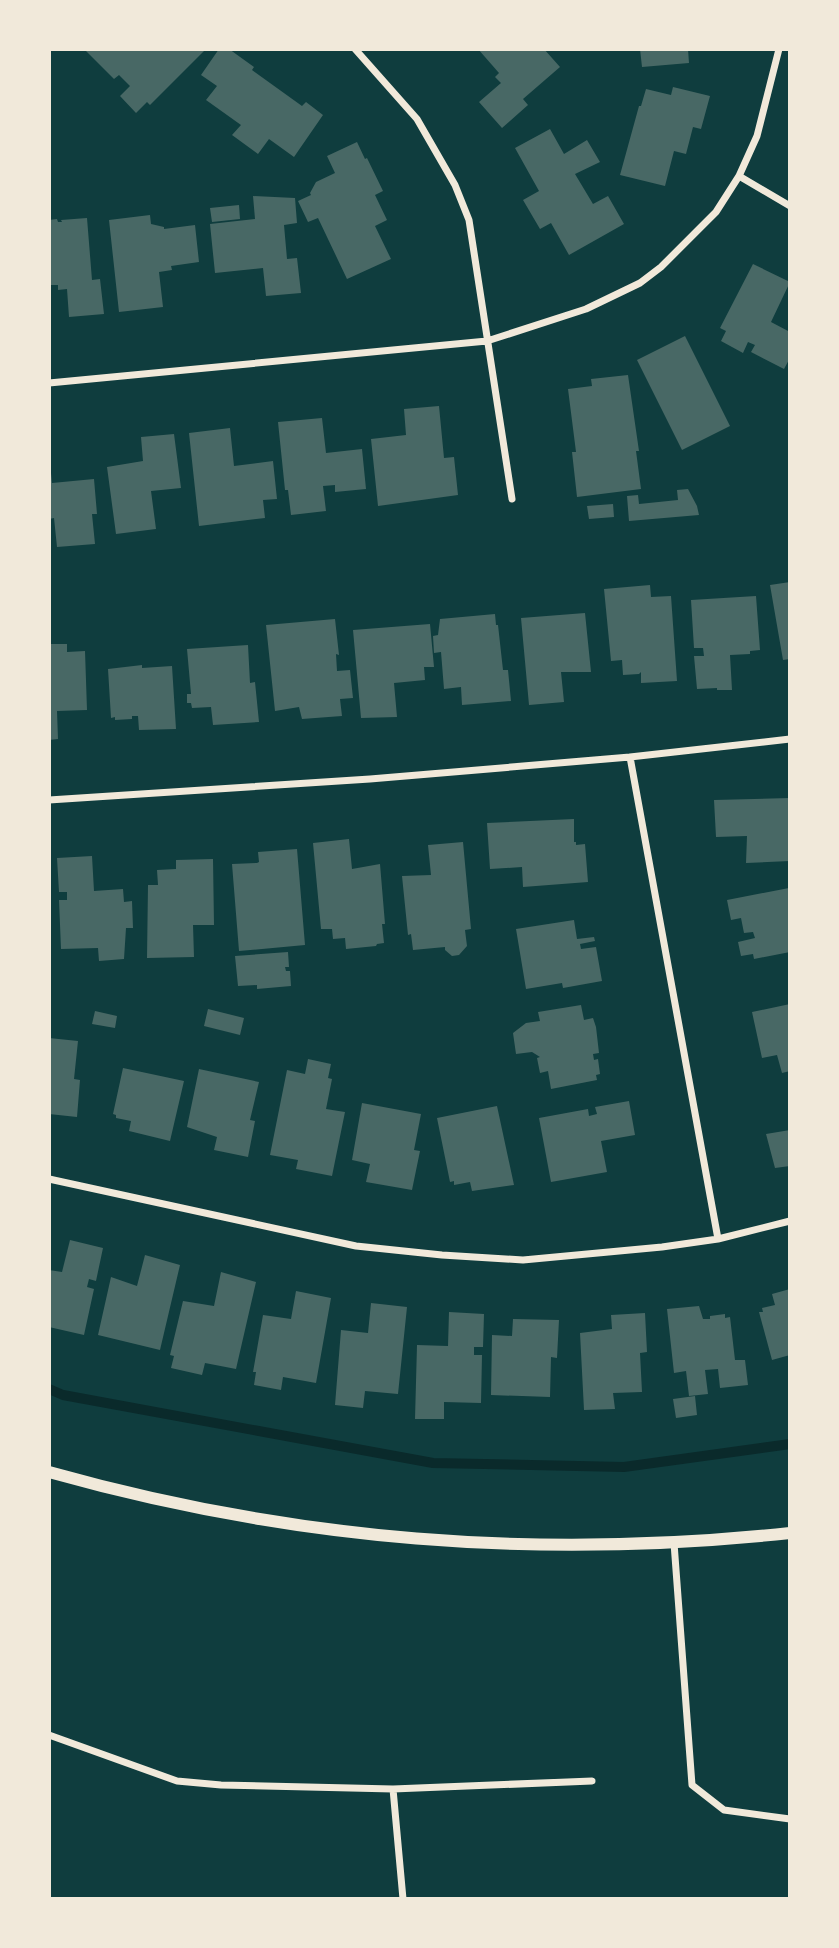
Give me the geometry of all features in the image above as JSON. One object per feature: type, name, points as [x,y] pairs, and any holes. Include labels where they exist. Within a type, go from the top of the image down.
[{"type":"street","points":[[355,49],[417,119],[455,185],[469,220],[512,499]]},
{"type":"street","points":[[49,383],[487,341],[586,309],[640,283],[661,267],[716,212],[739,176],[757,136],[779,49]]},
{"type":"street","points":[[739,176],[790,206]]},
{"type":"street","points":[[49,800],[250,788],[630,757],[790,739]]},
{"type":"street","points":[[630,757],[718,1239]]},
{"type":"street","points":[[49,1179],[356,1246],[442,1255],[534,1259],[628,1252],[718,1239],[790,1221]]},
{"type":"street","points":[[49,1472],[204,1510],[297,1527],[391,1538],[485,1545],[580,1547],[674,1543],[790,1533]]},
{"type":"street","points":[[674,1543],[692,1785],[724,1810],[790,1819]]},
{"type":"street","points":[[49,1735],[177,1781],[221,1785],[393,1789],[592,1782]]},
{"type":"street","points":[[393,1789],[403,1899]]},
{"type":"building","points":[[86,49],[206,49],[150,105],[147,102],[136,113],[120,96],[130,86],[119,75],[114,79]]},
{"type":"building","points":[[219,49],[229,49],[254,67],[252,70],[302,106],[306,102],[323,115],[294,157],[269,139],[258,154],[232,135],[241,125],[206,100],[217,86],[201,75]]},
{"type":"building","points":[[478,49],[544,49],[560,67],[523,99],[528,105],[502,128],[479,102],[501,83],[495,77],[499,73]]},
{"type":"building","points":[[640,49],[688,49],[689,63],[642,67]]},
{"type":"building","points":[[673,87],[710,96],[701,129],[693,127],[686,154],[674,151],[665,186],[620,175],[646,89],[671,95]]},
{"type":"building","points":[[550,129],[564,154],[587,140],[600,162],[575,174],[593,204],[608,196],[624,224],[569,255],[551,223],[540,229],[523,200],[539,191],[515,148]]},
{"type":"building","points":[[357,142],[383,191],[375,195],[387,220],[375,226],[391,259],[347,279],[318,218],[308,222],[298,201],[311,195],[316,182],[335,173],[327,156]]},
{"type":"building","points":[[253,196],[295,198],[297,223],[284,225],[287,259],[297,258],[301,293],[266,296],[263,268],[215,273],[210,224],[255,219]]},
{"type":"building","points":[[239,205],[240,219],[212,222],[210,208]]},
{"type":"building","points":[[150,215],[151,224],[164,229],[195,225],[199,262],[171,266],[172,270],[159,272],[163,307],[119,312],[109,220]]},
{"type":"building","points":[[87,218],[92,280],[100,279],[104,314],[69,317],[67,289],[58,290],[58,285],[49,285],[49,220],[57,219],[62,222],[61,220]]},
{"type":"building","points":[[753,264],[790,282],[771,322],[790,332],[790,358],[784,369],[751,352],[755,345],[748,342],[743,353],[721,341],[726,331],[720,328]]},
{"type":"building","points":[[685,336],[730,426],[682,450],[637,360]]},
{"type":"building","points":[[628,375],[639,451],[636,451],[641,489],[577,497],[572,452],[576,452],[568,389],[592,386],[591,379]]},
{"type":"building","points":[[439,406],[444,458],[454,457],[458,495],[378,506],[371,439],[406,435],[404,409]]},
{"type":"building","points":[[322,418],[326,453],[362,449],[366,489],[335,492],[335,485],[323,486],[326,511],[291,515],[288,490],[285,490],[278,422]]},
{"type":"building","points":[[230,428],[234,466],[273,461],[277,499],[263,500],[265,518],[199,526],[189,433]]},
{"type":"building","points":[[174,434],[181,488],[151,491],[156,529],[116,534],[107,467],[143,461],[141,437]]},
{"type":"building","points":[[49,473],[52,483],[94,479],[97,514],[92,514],[95,544],[57,547],[54,518],[49,519]]},
{"type":"building","points":[[688,489],[699,515],[629,521],[627,496],[638,495],[639,504],[678,500],[677,490]]},
{"type":"building","points":[[613,504],[614,517],[589,519],[587,506]]},
{"type":"building","points":[[790,582],[790,659],[783,660],[770,585]]},
{"type":"building","points":[[650,585],[651,597],[671,596],[677,681],[641,683],[641,672],[623,675],[622,660],[611,661],[604,589]]},
{"type":"building","points":[[756,596],[760,650],[750,651],[750,654],[730,655],[732,690],[697,689],[694,656],[704,656],[703,648],[694,648],[691,600]]},
{"type":"building","points":[[585,613],[591,672],[561,672],[564,702],[529,705],[521,618]]},
{"type":"building","points":[[495,614],[503,670],[508,670],[511,701],[462,705],[461,687],[444,689],[441,652],[434,653],[433,636],[438,635],[440,619]]},
{"type":"building","points":[[335,619],[339,655],[336,654],[337,671],[350,670],[353,698],[340,699],[342,716],[302,719],[299,707],[275,711],[266,625]]},
{"type":"building","points":[[430,624],[434,667],[424,667],[425,680],[394,683],[397,717],[361,718],[353,630]]},
{"type":"building","points":[[49,644],[67,644],[67,652],[85,651],[87,710],[57,711],[58,739],[49,740]]},
{"type":"building","points":[[248,645],[250,683],[255,682],[259,722],[213,725],[211,707],[192,708],[191,703],[187,703],[187,694],[191,694],[187,649]]},
{"type":"building","points":[[142,665],[142,668],[172,666],[176,729],[139,730],[138,716],[132,716],[132,719],[111,718],[108,669]]},
{"type":"building","points":[[790,798],[790,861],[746,863],[747,836],[716,837],[714,800]]},
{"type":"building","points":[[574,819],[574,842],[576,845],[585,844],[588,882],[523,887],[522,867],[490,869],[487,823]]},
{"type":"building","points":[[349,839],[352,869],[380,864],[385,924],[382,924],[384,943],[376,946],[346,949],[345,938],[333,939],[332,929],[321,929],[313,843]]},
{"type":"building","points":[[463,842],[471,929],[465,930],[467,946],[459,955],[452,956],[445,947],[413,950],[411,934],[408,935],[402,876],[431,875],[428,845]]},
{"type":"building","points":[[297,849],[305,945],[239,951],[232,864],[257,863],[258,852]]},
{"type":"building","points":[[92,856],[94,891],[123,889],[124,902],[132,901],[133,928],[126,928],[124,959],[99,961],[98,948],[61,949],[59,900],[67,900],[67,892],[59,892],[57,858]]},
{"type":"building","points":[[213,859],[214,925],[193,925],[194,957],[147,958],[148,885],[158,885],[157,870],[176,869],[176,860]]},
{"type":"building","points":[[789,888],[790,952],[754,959],[753,954],[741,956],[738,942],[755,938],[753,932],[744,933],[741,918],[731,920],[727,900]]},
{"type":"building","points":[[574,920],[577,939],[594,937],[595,941],[580,944],[581,949],[596,947],[602,981],[563,988],[562,983],[526,989],[516,929]]},
{"type":"building","points":[[288,952],[289,967],[285,967],[286,971],[290,971],[291,986],[257,989],[257,985],[238,986],[235,956]]},
{"type":"building","points":[[790,1004],[790,1071],[782,1073],[777,1055],[762,1058],[752,1012]]},
{"type":"building","points":[[581,1005],[584,1020],[593,1018],[596,1027],[599,1053],[593,1054],[594,1060],[598,1059],[600,1074],[596,1075],[597,1080],[551,1089],[548,1071],[540,1073],[537,1058],[540,1057],[532,1052],[516,1054],[513,1033],[526,1023],[540,1021],[538,1012]]},
{"type":"building","points":[[208,1009],[244,1018],[240,1035],[204,1026]]},
{"type":"building","points":[[95,1011],[117,1016],[115,1028],[92,1024]]},
{"type":"building","points":[[49,1038],[78,1041],[74,1079],[80,1080],[77,1117],[49,1114]]},
{"type":"building","points":[[308,1059],[331,1064],[328,1078],[332,1079],[326,1109],[345,1112],[332,1176],[296,1169],[298,1160],[270,1155],[287,1070],[305,1074]]},
{"type":"building","points":[[123,1068],[184,1081],[170,1141],[129,1131],[131,1121],[116,1118],[113,1114]]},
{"type":"building","points":[[199,1069],[259,1082],[250,1120],[255,1121],[248,1157],[214,1150],[217,1137],[187,1127]]},
{"type":"building","points":[[629,1101],[635,1135],[601,1141],[607,1172],[551,1182],[539,1118],[588,1109],[589,1116],[597,1114],[595,1107]]},
{"type":"building","points":[[362,1103],[421,1114],[414,1150],[420,1151],[412,1190],[366,1182],[370,1164],[352,1160]]},
{"type":"building","points":[[497,1106],[514,1185],[472,1191],[470,1182],[454,1185],[454,1181],[450,1182],[437,1118]]},
{"type":"building","points":[[790,1130],[790,1166],[775,1168],[766,1134]]},
{"type":"building","points":[[70,1240],[103,1248],[96,1281],[89,1279],[87,1287],[94,1289],[84,1335],[49,1327],[49,1270],[62,1272]]},
{"type":"building","points":[[145,1255],[180,1265],[160,1350],[98,1335],[111,1277],[137,1286]]},
{"type":"building","points":[[221,1272],[256,1282],[236,1369],[205,1363],[202,1375],[171,1368],[174,1356],[170,1355],[183,1301],[214,1306]]},
{"type":"building","points":[[790,1289],[790,1355],[772,1360],[759,1312],[763,1312],[762,1308],[775,1305],[772,1294]]},
{"type":"building","points":[[296,1291],[331,1298],[316,1383],[283,1377],[281,1390],[254,1385],[256,1372],[253,1372],[263,1315],[291,1319]]},
{"type":"building","points":[[371,1303],[407,1307],[398,1394],[365,1391],[363,1408],[335,1405],[341,1330],[368,1333]]},
{"type":"building","points":[[699,1306],[703,1319],[725,1314],[725,1318],[730,1317],[735,1360],[745,1360],[748,1385],[720,1388],[718,1369],[705,1370],[708,1394],[689,1396],[686,1371],[674,1373],[667,1309]]},
{"type":"building","points":[[449,1312],[484,1314],[483,1347],[474,1347],[474,1355],[482,1355],[481,1403],[444,1402],[444,1419],[415,1419],[417,1345],[448,1346]]},
{"type":"building","points":[[645,1313],[647,1352],[640,1353],[642,1392],[613,1393],[615,1409],[584,1410],[580,1333],[612,1329],[611,1315]]},
{"type":"building","points":[[513,1319],[559,1320],[557,1358],[551,1357],[550,1397],[491,1395],[492,1335],[512,1336]]},
{"type":"building","points":[[695,1396],[697,1415],[676,1418],[673,1399]]},
{"type":"waterway","points":[[49,1389],[63,1395],[433,1463],[624,1467],[790,1444]]}]
